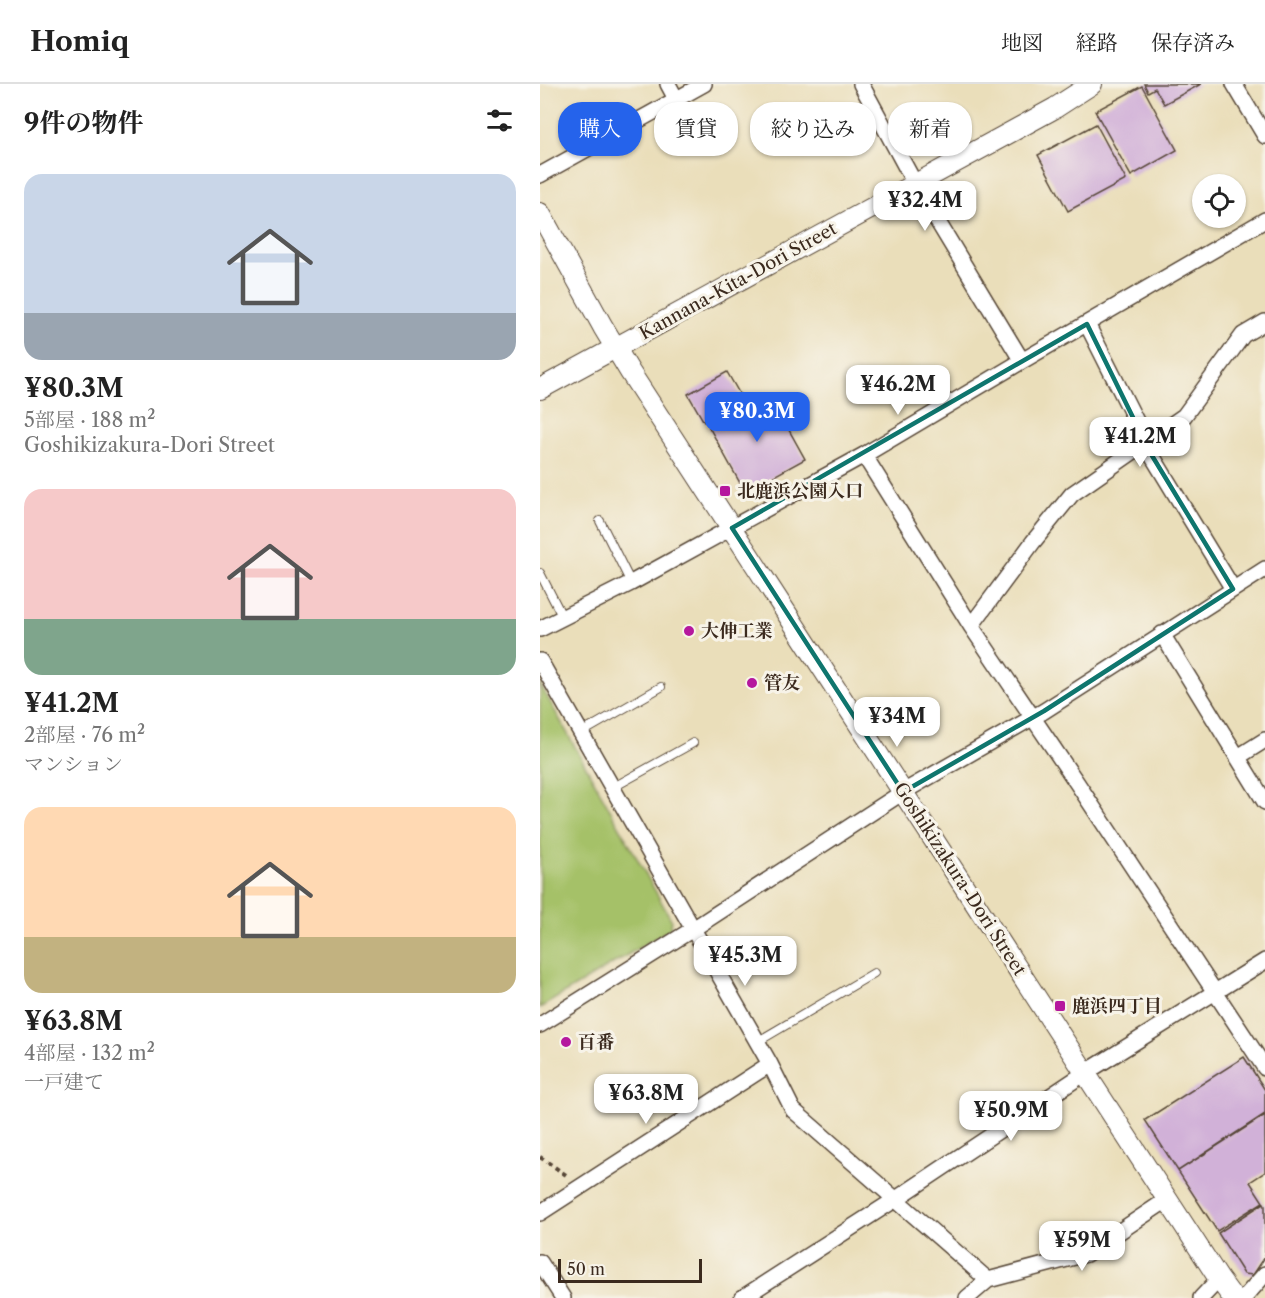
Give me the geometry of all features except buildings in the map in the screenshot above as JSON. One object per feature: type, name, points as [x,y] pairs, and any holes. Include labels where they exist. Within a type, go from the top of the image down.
[{"type":"street","points":[[668,84],[676,99]]},
{"type":"street","points":[[540,175],[704,84]]},
{"type":"street","points":[[861,84],[915,184],[1022,361]]},
{"type":"street","name":"Kannana-Kita-Dori Street","points":[[540,389],[1055,108],[1092,84]]},
{"type":"street","points":[[1234,84],[1265,136]]},
{"type":"street","name":"Goshikizakura-Dori Street","points":[[540,213],[615,348],[1233,1298]]},
{"type":"street","points":[[540,629],[632,583],[864,455],[1265,220]]},
{"type":"street","points":[[972,626],[1033,542],[1072,494],[1184,416],[1244,335],[1265,322]]},
{"type":"street","points":[[1087,324],[1151,454],[1233,589]]},
{"type":"street","points":[[864,455],[972,626],[1265,1068]]},
{"type":"street","points":[[540,1025],[693,929],[903,792],[1033,718],[1265,569]]},
{"type":"street","points":[[1162,634],[1265,802]]},
{"type":"street","points":[[540,661],[770,1064],[793,1110],[988,1280]]},
{"type":"street","points":[[1238,757],[1265,740]]},
{"type":"street","points":[[742,1298],[1085,1073],[1265,962]]},
{"type":"street","points":[[540,1213],[770,1064]]},
{"type":"street","points":[[967,1298],[988,1280],[1086,1254],[1168,1199]]},
{"type":"street","points":[[540,1262],[562,1298]]},
{"type":"street","points":[[1244,1298],[1265,1274]]},
{"type":"street","points":[[1201,1298],[1219,1279]]},
{"type":"lane","points":[[600,521],[632,583]]},
{"type":"lane","points":[[540,573],[562,618]]},
{"type":"lane","points":[[581,733],[661,687]]},
{"type":"lane","points":[[612,788],[693,743]]},
{"type":"lane","points":[[757,1042],[874,973]]},
{"type":"path","points":[[540,1164],[541,1158],[582,1186]]},
{"type":"highlighted area","points":[[1087,324],[1151,454],[1233,589],[1044,711],[903,792],[732,528]]},
{"type":"green space","points":[[540,684],[672,921],[670,929],[540,1008]]},
{"type":"place","name":"北鹿浜公園入口","points":[[725,491]]},
{"type":"place","name":"大伸工業","points":[[689,631]]},
{"type":"place","name":"管友","points":[[752,683]]},
{"type":"place","name":"鹿浜四丁目","points":[[1060,1006]]},
{"type":"place","name":"百番","points":[[566,1042]]}]
